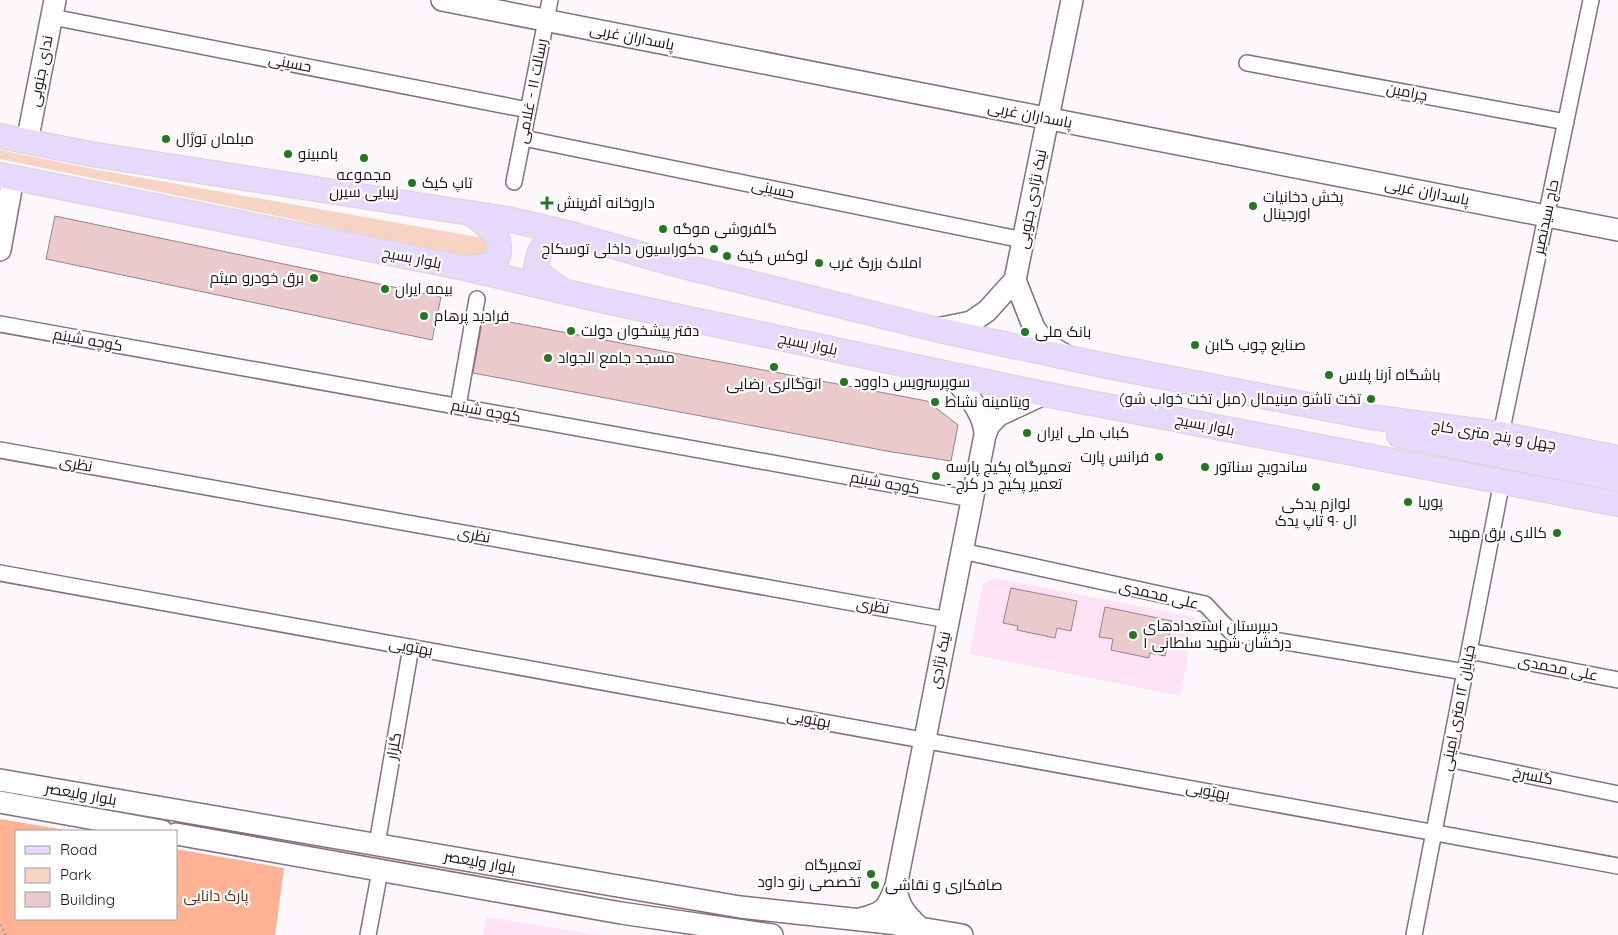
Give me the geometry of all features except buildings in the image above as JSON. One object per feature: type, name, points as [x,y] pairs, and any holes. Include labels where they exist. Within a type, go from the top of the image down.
[{"type":"main road","points":[[0,136],[91,154],[508,219],[571,234],[682,266],[934,329],[1070,358],[1370,417],[1396,435],[1618,479]]},
{"type":"main road","name":"بلوار بسیج","points":[[7,176],[464,268],[563,292],[1044,394],[1618,504]]},
{"type":"main road","points":[[464,268],[489,266],[497,259],[499,252],[498,239],[495,234],[471,213]]},
{"type":"main road","points":[[563,292],[548,281],[536,268],[538,254],[544,245],[571,234]]},
{"type":"main road","name":"چهل و پنج متری کاج","points":[[1370,417],[1501,434],[1618,458]]},
{"type":"street","name":"پاسداران غربی","points":[[442,0],[548,10],[1048,118],[1618,230]]},
{"type":"street","name":"نیک نژادی جنوبی","points":[[1016,280],[1072,0]]},
{"type":"street","name":"حاج سیدنصیر","points":[[1501,434],[1591,0]]},
{"type":"street","name":"حسینی","points":[[53,8],[528,110]]},
{"type":"street","name":"ندای جنوبی","points":[[27,142],[53,8]]},
{"type":"street","name":"رسالت ۱۱ - غلامی","points":[[514,182],[548,10]]},
{"type":"street","name":"چرامین","points":[[1247,63],[1566,122]]},
{"type":"street","name":"حسینی","points":[[523,138],[1023,240]]},
{"type":"street","points":[[0,250],[7,176]]},
{"type":"street","points":[[934,329],[971,322],[987,311],[1016,280],[1034,328],[1045,343],[1070,358]]},
{"type":"street","points":[[458,406],[477,298]]},
{"type":"street","name":"کوچه شبنم","points":[[0,324],[972,499]]},
{"type":"street","points":[[952,375],[973,402],[985,426],[985,435]]},
{"type":"street","points":[[985,435],[989,425],[999,415],[1044,394]]},
{"type":"street","name":"نیک نژادی","points":[[896,886],[985,435]]},
{"type":"street","name":"نظری","points":[[0,450],[948,620]]},
{"type":"street","name":"خیابان ۱۲ متری امینی","points":[[1414,935],[1502,481]]},
{"type":"street","name":"علی محمدی","points":[[962,552],[1205,604],[1232,633],[1465,672]]},
{"type":"street","name":"بهتویی","points":[[0,573],[1618,866]]},
{"type":"street","name":"گلزار","points":[[377,844],[411,647]]},
{"type":"street","name":"علی محمدی","points":[[1469,651],[1618,680]]},
{"type":"street","name":"گلسرخ","points":[[1448,759],[1618,794]]},
{"type":"street","name":"بلوار ولیعصر","points":[[0,780],[740,907],[962,935]]},
{"type":"street","name":"بلوار ولیعصر","points":[[0,802],[156,830]]},
{"type":"street","name":"بلوار ولیعصر","points":[[178,834],[661,919],[772,935]]},
{"type":"street","points":[[368,935],[380,871]]},
{"type":"street","points":[[855,920],[878,914],[886,907],[896,886]]},
{"type":"street","points":[[896,886],[897,898],[901,908],[921,929]]},
{"type":"street","points":[[622,912],[635,911],[639,904],[638,896],[627,887]]},
{"type":"street","points":[[661,919],[648,914],[646,903],[650,897],[665,894]]},
{"type":"path","points":[[0,925],[6,935]]},
{"type":"shaded area","points":[[995,578],[1195,617],[1180,696],[969,654],[983,584]]},
{"type":"shaded area","points":[[486,917],[580,932],[599,935],[483,935]]},
{"type":"green space","points":[[0,150],[98,170],[483,238],[489,243],[488,256],[466,258],[291,219],[0,159]]},
{"type":"green space","name":"پارک دانایی","points":[[0,819],[65,830],[15,830],[15,920],[178,920],[178,849],[284,868],[275,935],[0,935]]},
{"type":"place","name":"مبلمان توژال","points":[[166,139]]},
{"type":"place","name":"بامبینو","points":[[288,154]]},
{"type":"place","name":"مجموعه زیبایی سیرن","points":[[364,158]]},
{"type":"place","name":"تاپ کیک","points":[[412,183]]},
{"type":"place","name":"داروخانه آفرینش","points":[[547,203]]},
{"type":"place","name":"پخش دخانیات اورجینال","points":[[1253,206]]},
{"type":"place","name":"گلفروشی موگه","points":[[663,229]]},
{"type":"place","name":"دکوراسیون داخلی توسکاج","points":[[714,249]]},
{"type":"place","name":"لوکس کیک","points":[[727,256]]},
{"type":"place","name":"املاک بزرگ غرب","points":[[819,263]]},
{"type":"place","name":"برق خودرو میثم","points":[[314,278]]},
{"type":"place","name":"بیمه ایران","points":[[385,289]]},
{"type":"place","name":"فرادید پرهام","points":[[424,316]]},
{"type":"place","name":"دفتر پیشخوان دولت","points":[[571,331]]},
{"type":"place","name":"بانک ملی","points":[[1025,332]]},
{"type":"place","name":"صنایع چوب گابن","points":[[1195,345]]},
{"type":"place","name":"مسجد جامع الجواد","points":[[548,358]]},
{"type":"place","name":"اتوگالری رضایی","points":[[774,367]]},
{"type":"place","name":"باشگاه آرنا پلاس","points":[[1329,375]]},
{"type":"place","name":"سوپرسرویس داوود","points":[[844,382]]},
{"type":"place","name":"تخت تاشو مینیمال (مبل تخت خواب شو)","points":[[1371,399]]},
{"type":"place","name":"ویتامینه نشاط","points":[[935,402]]},
{"type":"place","name":"کباب ملی ایران","points":[[1027,433]]},
{"type":"place","name":"فرانس پارت","points":[[1159,457]]},
{"type":"place","name":"ساندویچ سناتور","points":[[1205,467]]},
{"type":"place","name":"تعمیرگاه پکیج پارسه - تعمیر پکیج در کرج","points":[[936,476]]},
{"type":"place","name":"لوازم یدکی ال ۹۰ تاپ یدک","points":[[1316,487]]},
{"type":"place","name":"پوریا","points":[[1408,502]]},
{"type":"place","name":"کالای برق مهبد","points":[[1557,533]]},
{"type":"place","name":"دبیرستان استعدادهای درخشان شهید سلطانی ۱","points":[[1133,635]]},
{"type":"place","name":"تعمیرگاه تخصصی رنو داود","points":[[871,874]]},
{"type":"place","name":"صافکاری و نقاشی","points":[[875,885]]}]
